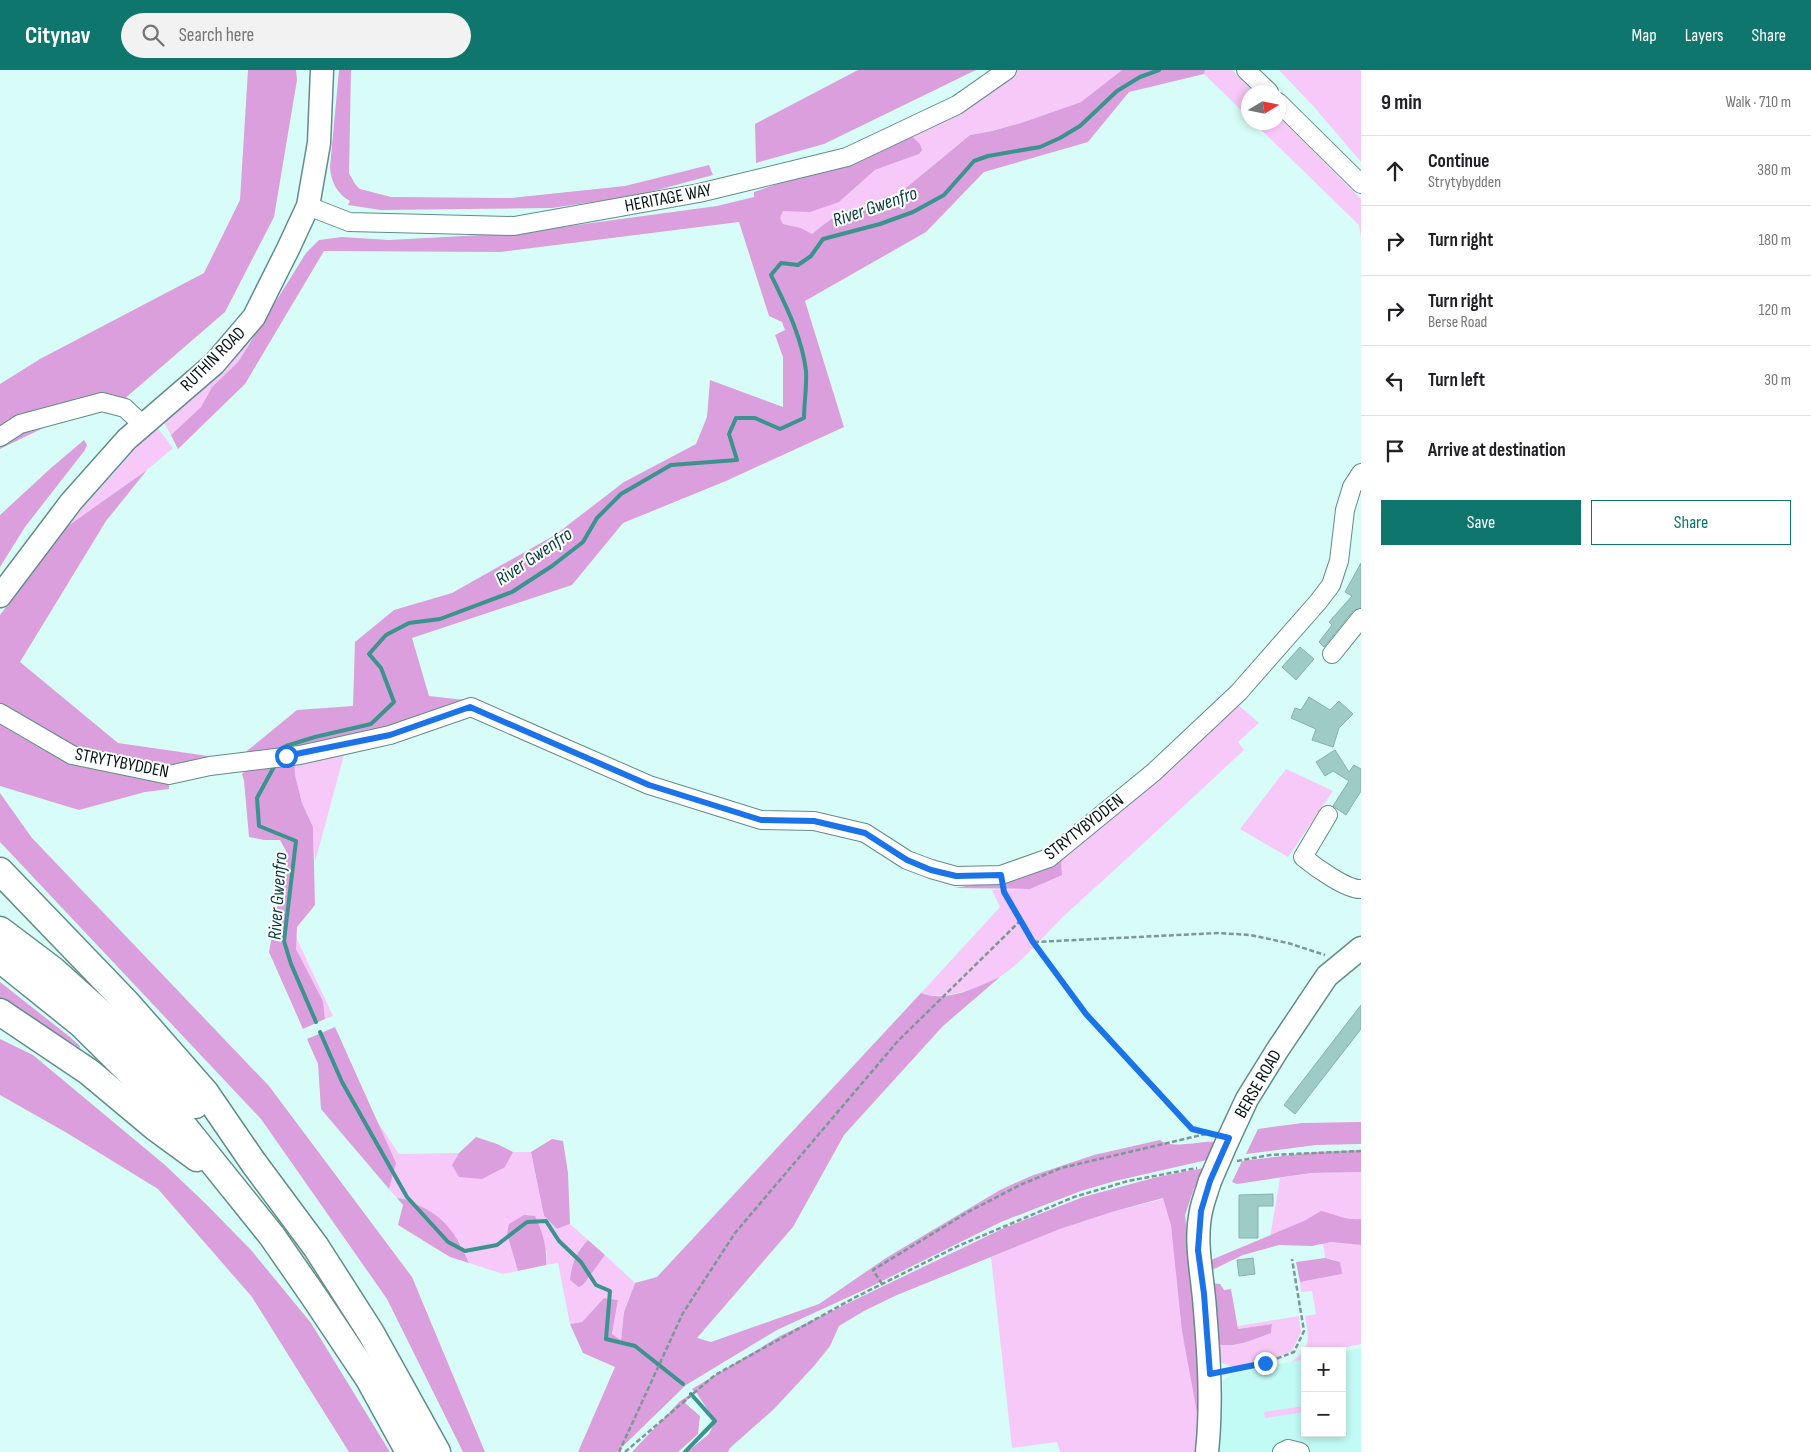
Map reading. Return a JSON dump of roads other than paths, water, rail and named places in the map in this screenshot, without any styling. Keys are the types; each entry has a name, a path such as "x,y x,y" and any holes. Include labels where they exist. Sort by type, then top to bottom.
{"highway":[{"path":"0,871 127,1003 205,1092 253,1162 316,1247 371,1333 437,1452"},
{"path":"0,930 54,970 112,1023 253,1162"},
{"path":"0,959 81,1024 182,1124 272,1236 315,1298 368,1380 409,1452"},
{"path":"0,1012 89,1072 156,1128 225,1177"}],"main road":[{"name":"RUTHIN ROAD","path":"0,596 71,502 127,439 214,364 254,317 308,206 319,143 322,70"},
{"name":"BERSE ROAD","path":"1207,1452 1210,1374 1204,1294 1198,1250 1201,1211 1207,1174 1229,1152 1247,1099 1278,1049 1327,976 1355,953"}],"street":[{"name":"HERITAGE WAY","path":"308,206 349,222 514,226 699,193 847,157 957,105 1007,70"},
{"path":"1246,70 1262,85"},
{"path":"1286,110 1361,184"},
{"path":"0,437 20,424 102,402 125,408 143,425"},
{"name":"STRYTYBYDDEN","path":"0,713 72,755 169,775 210,766 281,757 390,735 470,707 649,785 761,820 814,821 865,833 907,860 931,870 956,876 1001,875 1050,858 1154,772 1239,692 1331,585 1339,561 1345,510 1352,487 1361,472"},
{"path":"1332,654 1361,618"},
{"path":"1328,815 1303,858 1346,884 1357,889 1361,888"},
{"path":"1282,1452 1288,1450 1300,1452"}],"waterway":[{"name":"River Gwenfro","path":"284,751 286,746 371,724 394,702 381,668 369,654 386,635 409,623 440,619 512,592 552,566 583,542 597,518 621,494 671,465 737,460 729,434 736,418 755,418 780,429 804,418 806,377 804,358 793,322 771,275 781,263 798,265 811,256 823,239 880,224 913,212 944,195 974,161 988,156 1040,147 1060,138 1080,126 1117,91 1140,77 1159,70"},
{"name":"River Gwenfro","path":"276,763 257,798 259,826 296,841 284,941 291,964 316,1022"},
{"name":"River Gwenfro","path":"320,1032 342,1082 407,1197 448,1242 465,1251 497,1245 527,1222 546,1221 559,1241 581,1262 596,1285 610,1291 606,1339 635,1346 683,1384"},
{"name":"River Gwenfro","path":"685,1452 715,1421 691,1394"}]}
